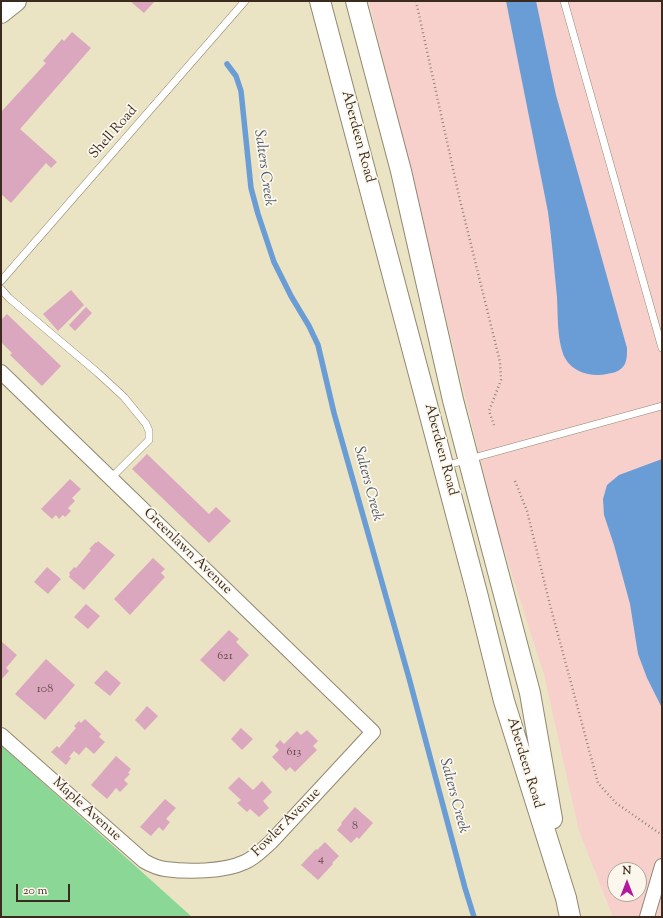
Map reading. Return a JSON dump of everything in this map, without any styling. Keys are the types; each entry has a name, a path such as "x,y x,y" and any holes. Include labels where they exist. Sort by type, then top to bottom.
{"main road":[{"path":"1,12 7,1"},
{"path":"1,12 16,1"},
{"name":"Aberdeen Road","path":"320,1 444,466 504,701 566,898"},
{"name":"Aberdeen Road","path":"356,1 405,186 453,400 530,694 570,917"}],"street":[{"name":"Greenlawn Avenue","path":"1,372 373,732"},
{"name":"Fowler Avenue","path":"178,870 230,867 244,863 255,857 272,842 373,732"},
{"name":"Maple Avenue","path":"1,734 144,861 153,866 164,869 178,870"},
{"path":"647,917 662,866"}],"lane":[{"name":"Shell Road","path":"1,280 245,1"},
{"path":"564,1 662,348"},
{"path":"1,290 108,382 124,397 146,424 149,431 149,440 111,478"},
{"path":"444,466 662,406"}],"path":[{"path":"416,1 459,196 500,362 501,380 490,411 494,425"},
{"path":"515,481 527,511 554,620 598,783 616,803 662,835"}],"shaded area":[{"path":"369,1 662,1 662,917 613,917 607,902 647,902 647,862 607,862 607,902 579,831 544,675 497,527"}],"green space":[{"path":"1,745 192,917 1,917"}],"water":[{"path":"506,1 536,1 556,95 627,348 627,357 624,366 613,373 595,375 583,373 568,363 562,352 559,336 557,297 548,212"},
{"path":"662,459 662,708 647,678 638,654 630,604 604,515 603,499 607,485 619,475"}],"building":[{"path":"130,1 155,1 144,13"},
{"path":"72,32 91,48 20,129 57,162 51,168 46,163 11,203 1,194 1,112 46,63 43,61 62,39 64,41"},
{"path":"71,290 84,305 58,331 43,314"},
{"path":"86,307 92,313 75,331 69,325"},
{"path":"7,314 61,366 42,386 10,355 12,353 1,342 1,320"},
{"path":"147,454 209,514 216,507 231,521 209,543 132,469"},
{"path":"70,479 81,489 72,498 75,501 68,508 71,511 65,517 63,515 59,519 56,515 52,519 41,509"},
{"path":"98,541 115,555 84,590 69,577 69,573 74,567 76,568 91,550 89,549"},
{"path":"153,558 165,569 161,573 165,577 130,615 114,599"},
{"path":"47,567 61,579 48,594 34,582"},
{"path":"86,604 100,616 88,629 74,617"},
{"path":"229,630 239,639 236,642 249,655 224,682 200,660"},
{"path":"2,642 17,655 6,668 9,671 1,680 1,643"},
{"path":"46,659 75,685 45,720 15,694"},
{"path":"106,670 121,683 110,696 94,683"},
{"path":"147,706 158,716 145,730 135,720"},
{"path":"85,719 101,734 99,737 105,742 94,754 86,747 79,755 74,751 69,757 71,758 66,765 51,752 57,746 59,748 76,728 74,726 79,721 81,723"},
{"path":"241,728 253,739 242,750 231,739"},
{"path":"307,730 318,741 313,746 317,750 295,772 290,767 286,771 272,757 279,750 275,746 280,740 284,744 297,731 301,735"},
{"path":"116,756 131,769 128,773 130,774 124,780 128,784 120,792 116,788 107,799 91,785"},
{"path":"239,777 253,790 262,781 272,792 263,801 269,808 259,817 250,809 247,812 237,803 241,800 228,788"},
{"path":"165,799 176,808 166,819 170,822 163,831 159,827 151,836 140,827"},
{"path":"355,807 373,823 359,839 357,837 351,843 337,830"},
{"path":"325,842 339,856 318,880 301,865"}],"waterway":[{"name":"Salters Creek","path":"227,64 236,76 241,91 251,188 258,214 274,262 318,345 334,413 409,678 474,917"}]}
